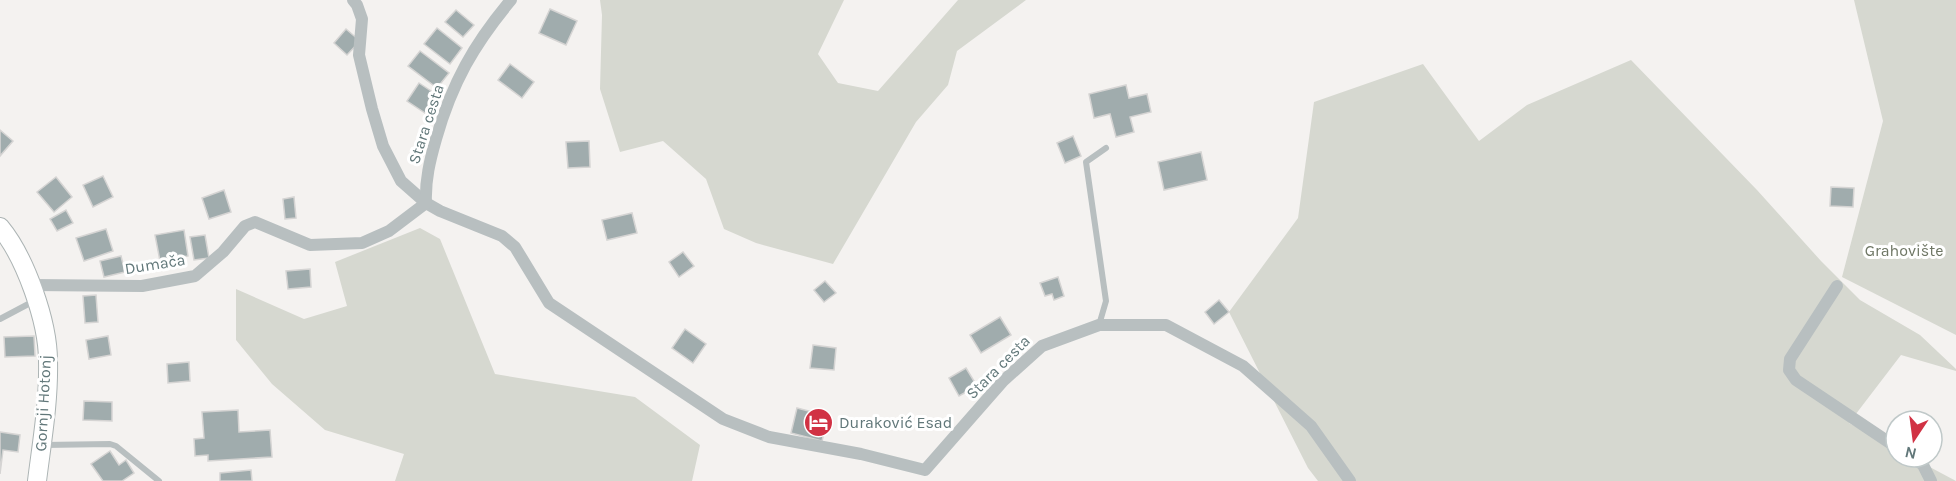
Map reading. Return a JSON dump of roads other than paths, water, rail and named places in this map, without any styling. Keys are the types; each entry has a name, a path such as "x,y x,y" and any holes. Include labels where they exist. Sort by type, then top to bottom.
{"main road":[{"name":"Gornji Hotonj","path":"0,227 11,240 34,293 42,320 48,358 37,481"}],"street":[{"name":"Stara cesta","path":"353,0 362,19 358,55 372,109 383,146 401,181 426,203 440,211 502,236 515,248 549,303 723,420 769,437 861,454 925,470 1003,381 1042,346 1099,325 1166,325 1243,366 1311,426 1350,481"},
{"name":"Stara cesta","path":"426,203 425,186 428,168 446,106 466,61 491,24 511,0"},
{"name":"Dumača","path":"34,293 142,286 195,276 223,252 245,226 255,222 310,245 362,243 389,231 426,203"},
{"path":"1837,286 1790,359 1789,370 1796,380 1884,439"},
{"path":"916,481 925,470"}],"lane":[{"path":"1099,325 1106,301 1086,162 1106,148"},
{"path":"0,319 34,293"},
{"path":"42,445 110,444 119,446 126,455 159,481"}],"place":[{"name":"Duraković Esad","path":"818,422"}],"park label":[{"name":"Grahovište","path":"1904,250"}]}
